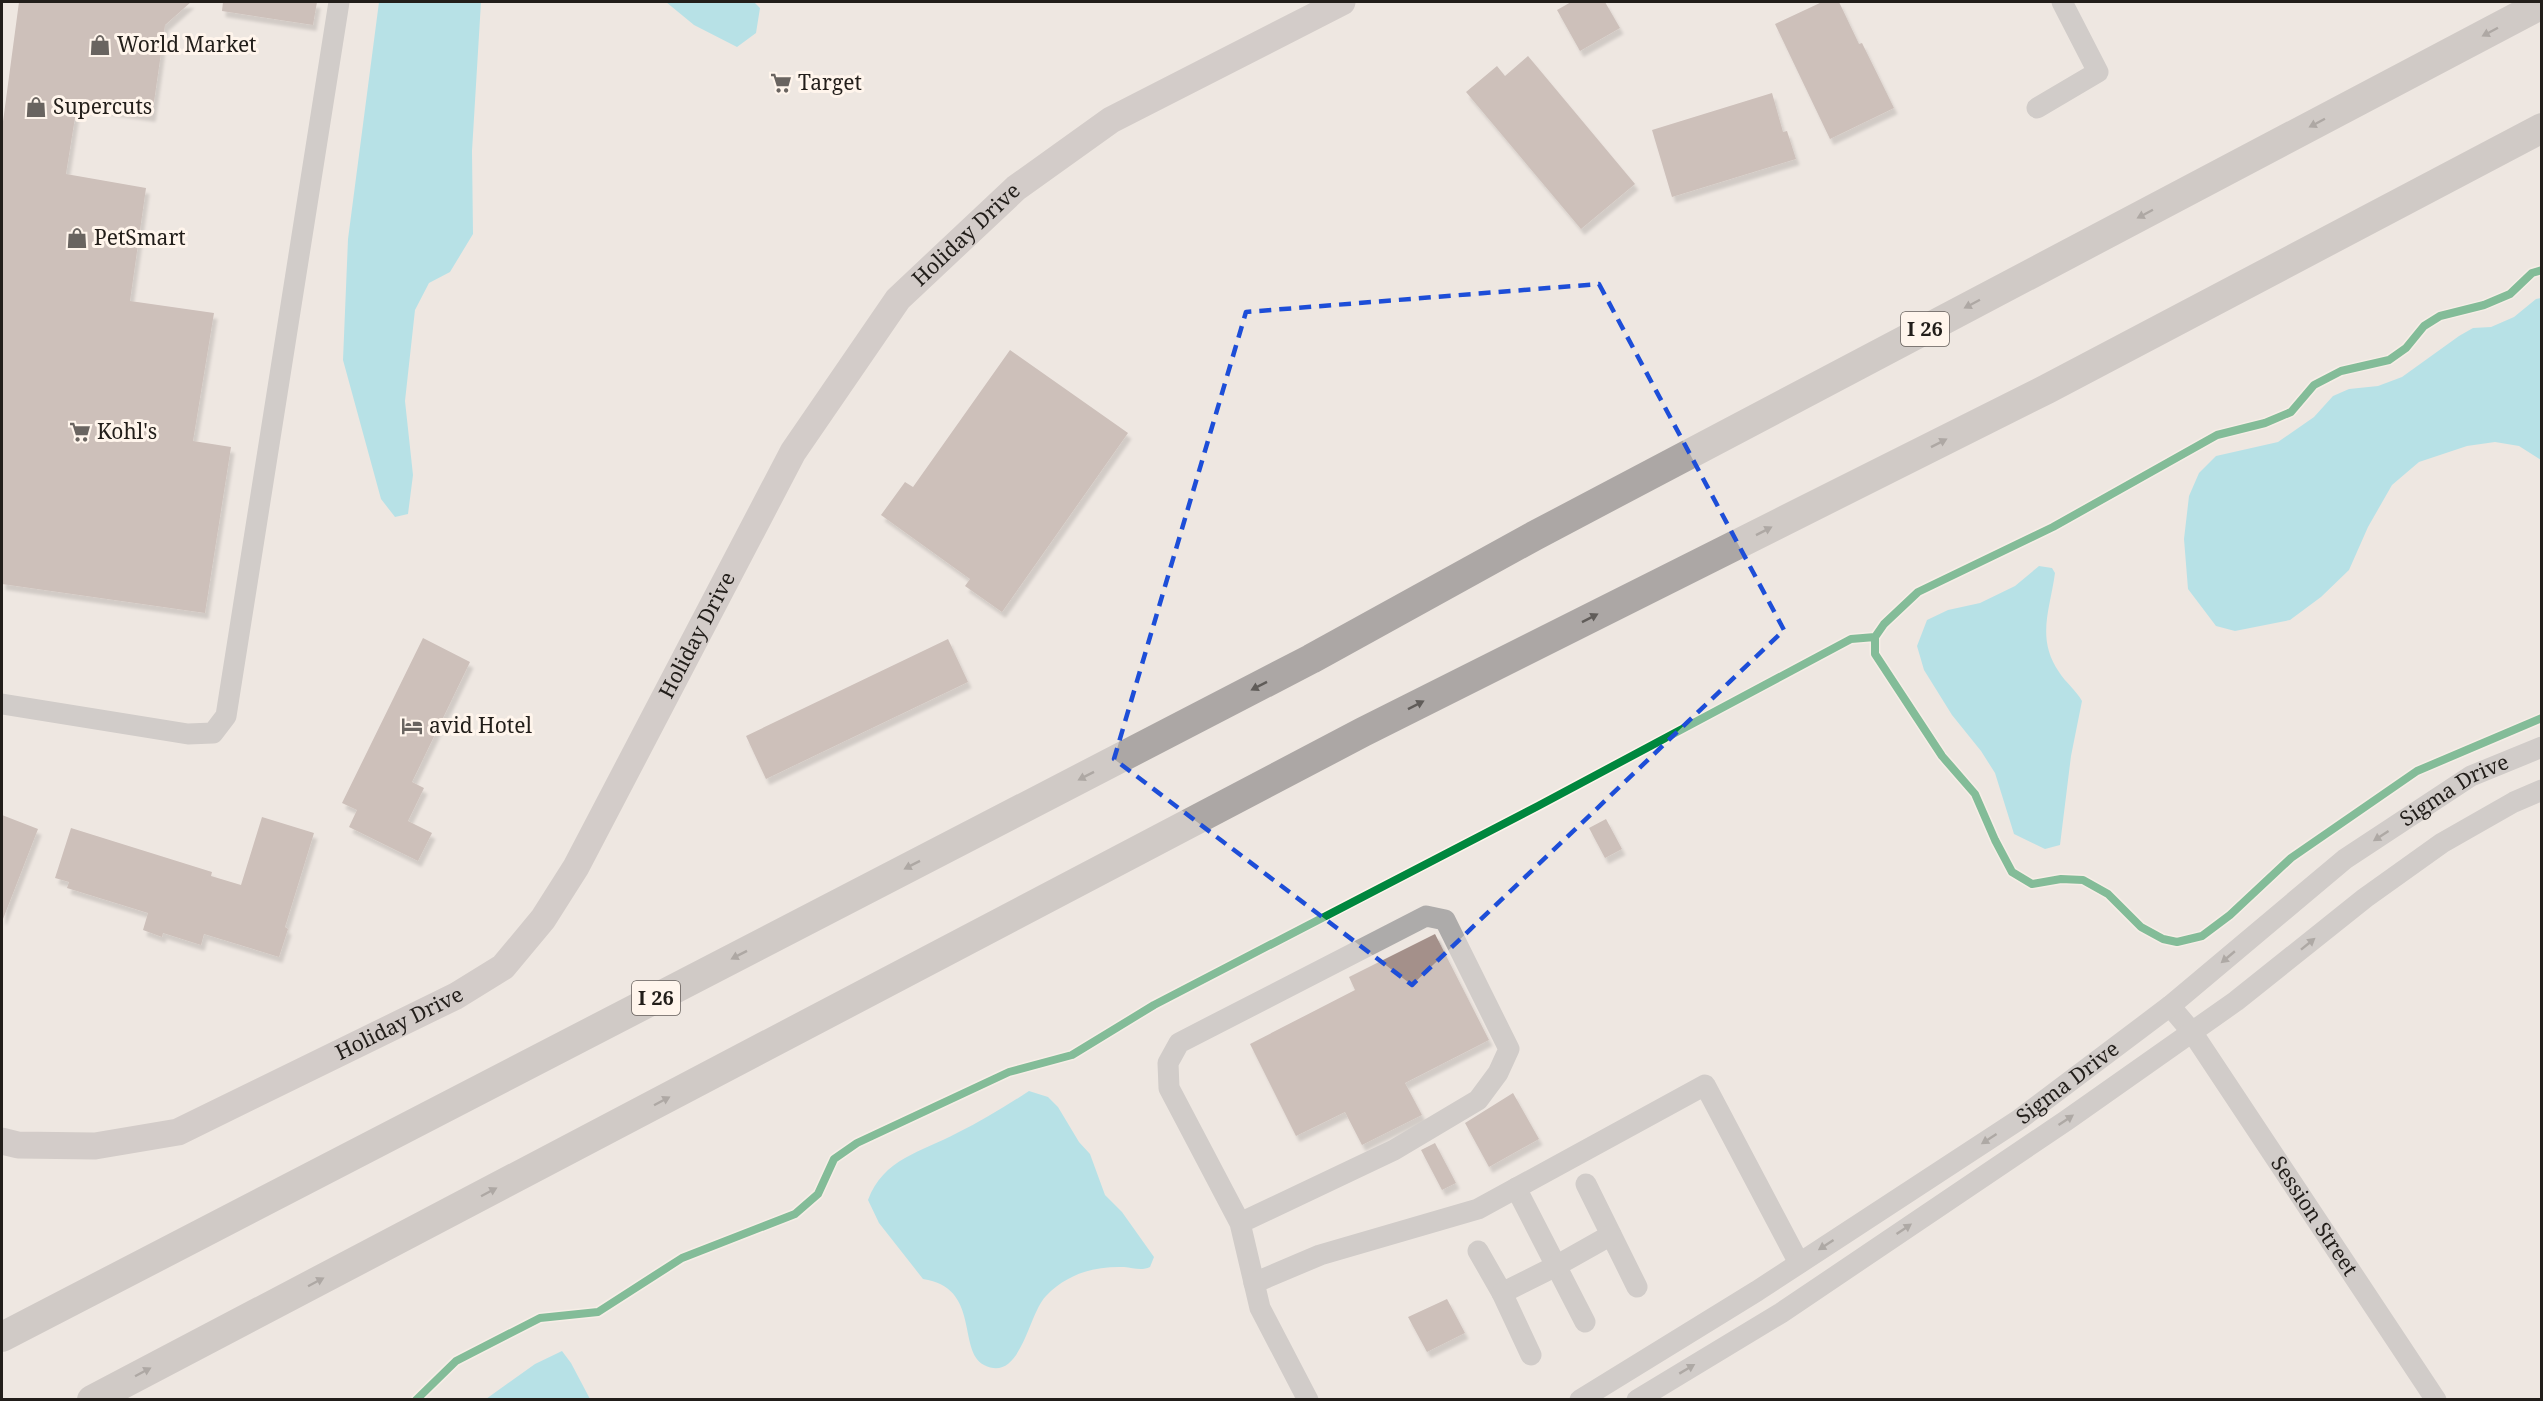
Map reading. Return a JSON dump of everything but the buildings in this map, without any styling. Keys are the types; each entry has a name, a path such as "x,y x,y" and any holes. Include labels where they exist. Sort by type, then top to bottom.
{"highway":[{"name":"I 26","path":"2,1337 1311,659 1534,536 2541,4"},
{"path":"92,1400 1363,732 2047,389 2541,128"}],"main road":[{"name":"Holiday Drive","path":"2,1141 18,1145 96,1146 178,1132 456,996 503,967 543,919 576,867 793,452 898,298 1016,188 1111,120 1342,2"}],"street":[{"path":"2,704 188,734 213,734 226,716 339,2"},
{"path":"2037,108 2098,72 2062,2"},
{"name":"Sigma Drive","path":"1580,1400 1799,1263 2020,1119 2170,1006 2345,859 2471,776 2541,747"},
{"name":"Sigma Drive","path":"1637,1400 1781,1313 2067,1120 2236,1001 2365,898 2442,843 2514,802 2541,790"},
{"path":"1240,1223 1394,1150 1478,1100 1498,1073 1509,1049 1445,920 1426,916 1179,1043 1168,1064 1169,1088 1240,1223 1260,1308 1308,1400"},
{"name":"Session Street","path":"2170,1006 2192,1032 2436,1400"},
{"path":"1254,1283 1320,1255 1478,1209 1705,1085 1799,1263"},
{"path":"1586,1184 1637,1287"},
{"path":"1516,1188 1585,1322"},
{"path":"1502,1293 1557,1266 1611,1234"},
{"path":"1478,1251 1502,1293 1531,1355"}],"highlighted area":[{"path":"1599,284 1784,630 1412,985 1114,759 1246,312"}],"water":[{"path":"379,2 481,2 472,151 473,234 450,272 429,283 415,310 405,401 413,475 408,514 395,517 381,499 343,360 348,239"},
{"path":"666,2 754,2 760,8 756,33 737,47 694,25"},
{"path":"2541,298 2541,460 2519,446 2495,442 2467,446 2419,462 2392,485 2368,527 2349,570 2321,597 2290,620 2235,631 2216,626 2188,589 2184,539 2189,496 2199,473 2216,456 2278,442 2314,417 2333,396 2349,389 2378,386 2402,377 2473,328 2491,327 2514,317 2536,299"},
{"path":"2039,566 2052,568 2055,573 2046,624 2048,647 2052,660 2082,701 2071,756 2060,845 2045,849 2014,834 1995,773 1981,751 1952,715 1924,670 1917,646 1927,620 1948,610 1980,603 2015,586"},
{"path":"1029,1091 1048,1097 1058,1107 1079,1142 1090,1154 1105,1195 1122,1212 1154,1257 1150,1267 1147,1268 1113,1267 1092,1270 1072,1277 1054,1288 1040,1305 1015,1356 1007,1365 997,1368 984,1365 976,1358 961,1306 953,1294 941,1284 923,1279 879,1223 868,1200 883,1175 893,1166 976,1123"},
{"path":"562,1351 590,1399 486,1399 535,1364"}],"cycle path":[{"path":"2542,270 2532,273 2510,294 2484,305 2440,316 2424,326 2406,348 2389,360 2341,371 2314,385 2291,412 2265,423 2217,435 2053,527 1918,592 1884,624 1875,637 1875,654 1942,756 1975,794 2012,872 2032,884 2061,879 2083,880 2108,894 2141,927 2163,939 2177,942 2202,936 2230,915 2291,858 2417,771 2542,718"},
{"path":"416,1400 456,1361 540,1318 598,1312 682,1258 795,1214 818,1194 834,1159 857,1143 1009,1072 1072,1055 1154,1005 1538,806 1851,639 1875,637"}],"place":[{"name":"World Market","path":"100,45"},
{"name":"Target","path":"781,83"},
{"name":"Supercuts","path":"36,107"},
{"name":"PetSmart","path":"77,238"},
{"name":"Kohl's","path":"80,432"},
{"name":"avid Hotel","path":"412,726"}]}
